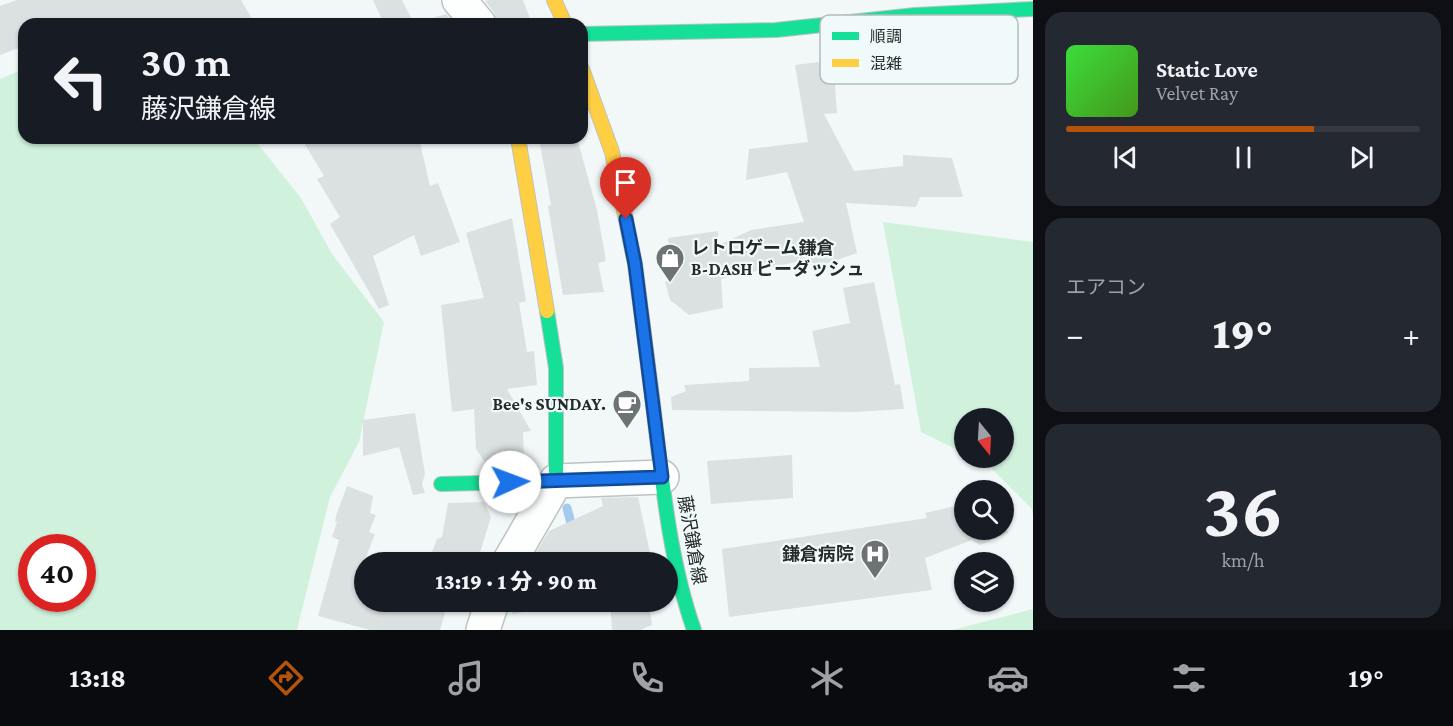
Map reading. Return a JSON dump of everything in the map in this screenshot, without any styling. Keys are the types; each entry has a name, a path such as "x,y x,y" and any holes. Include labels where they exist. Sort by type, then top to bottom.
{"street":[{"path":"459,0 474,18"},
{"path":"554,0 562,18"},
{"path":"915,15 1033,9"},
{"path":"588,34 776,30 820,25"},
{"name":"藤沢鎌倉線","path":"588,86 612,152 635,264 662,477 685,604 694,630"},
{"path":"515,552 556,481 556,368 524,159 520,144"},
{"path":"441,484 662,477"},
{"path":"483,630 489,612"}],"path":[{"path":"524,159 612,152"}],"green space":[{"path":"18,72 18,144 258,144 301,198 332,254 384,322 359,442 330,497 297,630 0,630 0,79"},
{"path":"883,222 1033,242 1033,517 1032,509 1014,491 1014,480 1003,480 991,468 1014,468 1014,408 954,408 954,448 921,432"},
{"path":"1033,609 1033,630 952,630"}],"building":[{"path":"17,0 241,0 252,18 18,18 18,48 0,55 0,6"},
{"path":"373,0 402,0 411,18 381,18"},
{"path":"523,0 530,18 496,18 494,12 485,1"},
{"path":"446,14 450,18 433,18"},
{"path":"819,62 820,84 835,84 837,113 824,114 854,171 903,166 903,155 952,158 963,197 920,197 916,207 846,203 857,253 816,267 809,259 721,279 723,308 689,315 670,300 665,282 672,278 668,238 718,231 719,245 751,230 804,222 787,172 746,180 749,149 808,142 795,65"},
{"path":"305,144 420,144 430,186 438,183 460,242 421,256 414,235 373,256 389,305 379,309 330,224 340,217 317,179 324,176"},
{"path":"540,144 579,144 597,210 606,261 598,263 604,292 563,295 548,206 551,205"},
{"path":"512,218 526,301 519,303 527,352 534,351 537,385 507,389 531,431 523,432 524,459 485,462 476,449 474,409 452,412 441,305 484,298 466,233"},
{"path":"874,282 895,385 900,384 904,409 855,412 672,410 671,397 686,391 684,385 749,381 749,368 820,367 812,331 850,323 843,288"},
{"path":"415,413 425,474 422,484 425,493 413,495 399,447 363,456 363,420"},
{"path":"792,455 793,498 711,504 707,461"},
{"path":"347,486 373,496 370,513 376,515 369,532 375,534 368,552 354,552 354,612 445,612 440,630 370,630 318,616 339,540 332,537 337,522 335,521"},
{"path":"638,497 650,552 536,552 549,531 603,506 601,498"},
{"path":"484,502 491,517 480,552 432,552 437,539 442,537 448,503"},
{"path":"954,506 954,540 972,540 925,558 932,590 729,617 722,549 927,518 925,513"},
{"path":"972,540 992,540 980,545"},
{"path":"611,612 650,612 652,625 641,630 612,630"}],"waterway":[{"path":"567,508 573,531"}],"traffic: fast":[{"path":"915,15 1033,9"},
{"path":"588,34 776,30 820,25"},
{"path":"441,484 556,481 556,368 547,311"},
{"path":"653,404 672,547 694,630"}],"traffic: slow":[{"path":"554,0 562,18"},
{"path":"588,86 612,152 635,264 653,404"},
{"path":"519,144 547,311"}],"place":[{"name":"レトロゲーム鎌倉 B-DASH ビーダッシュ","path":"670,284"},
{"name":"Bee's SUNDAY.","path":"627,430"},
{"name":"鎌倉病院","path":"875,580"}],"route":[{"path":"510,482 662,477 635,264 626,219"}]}
